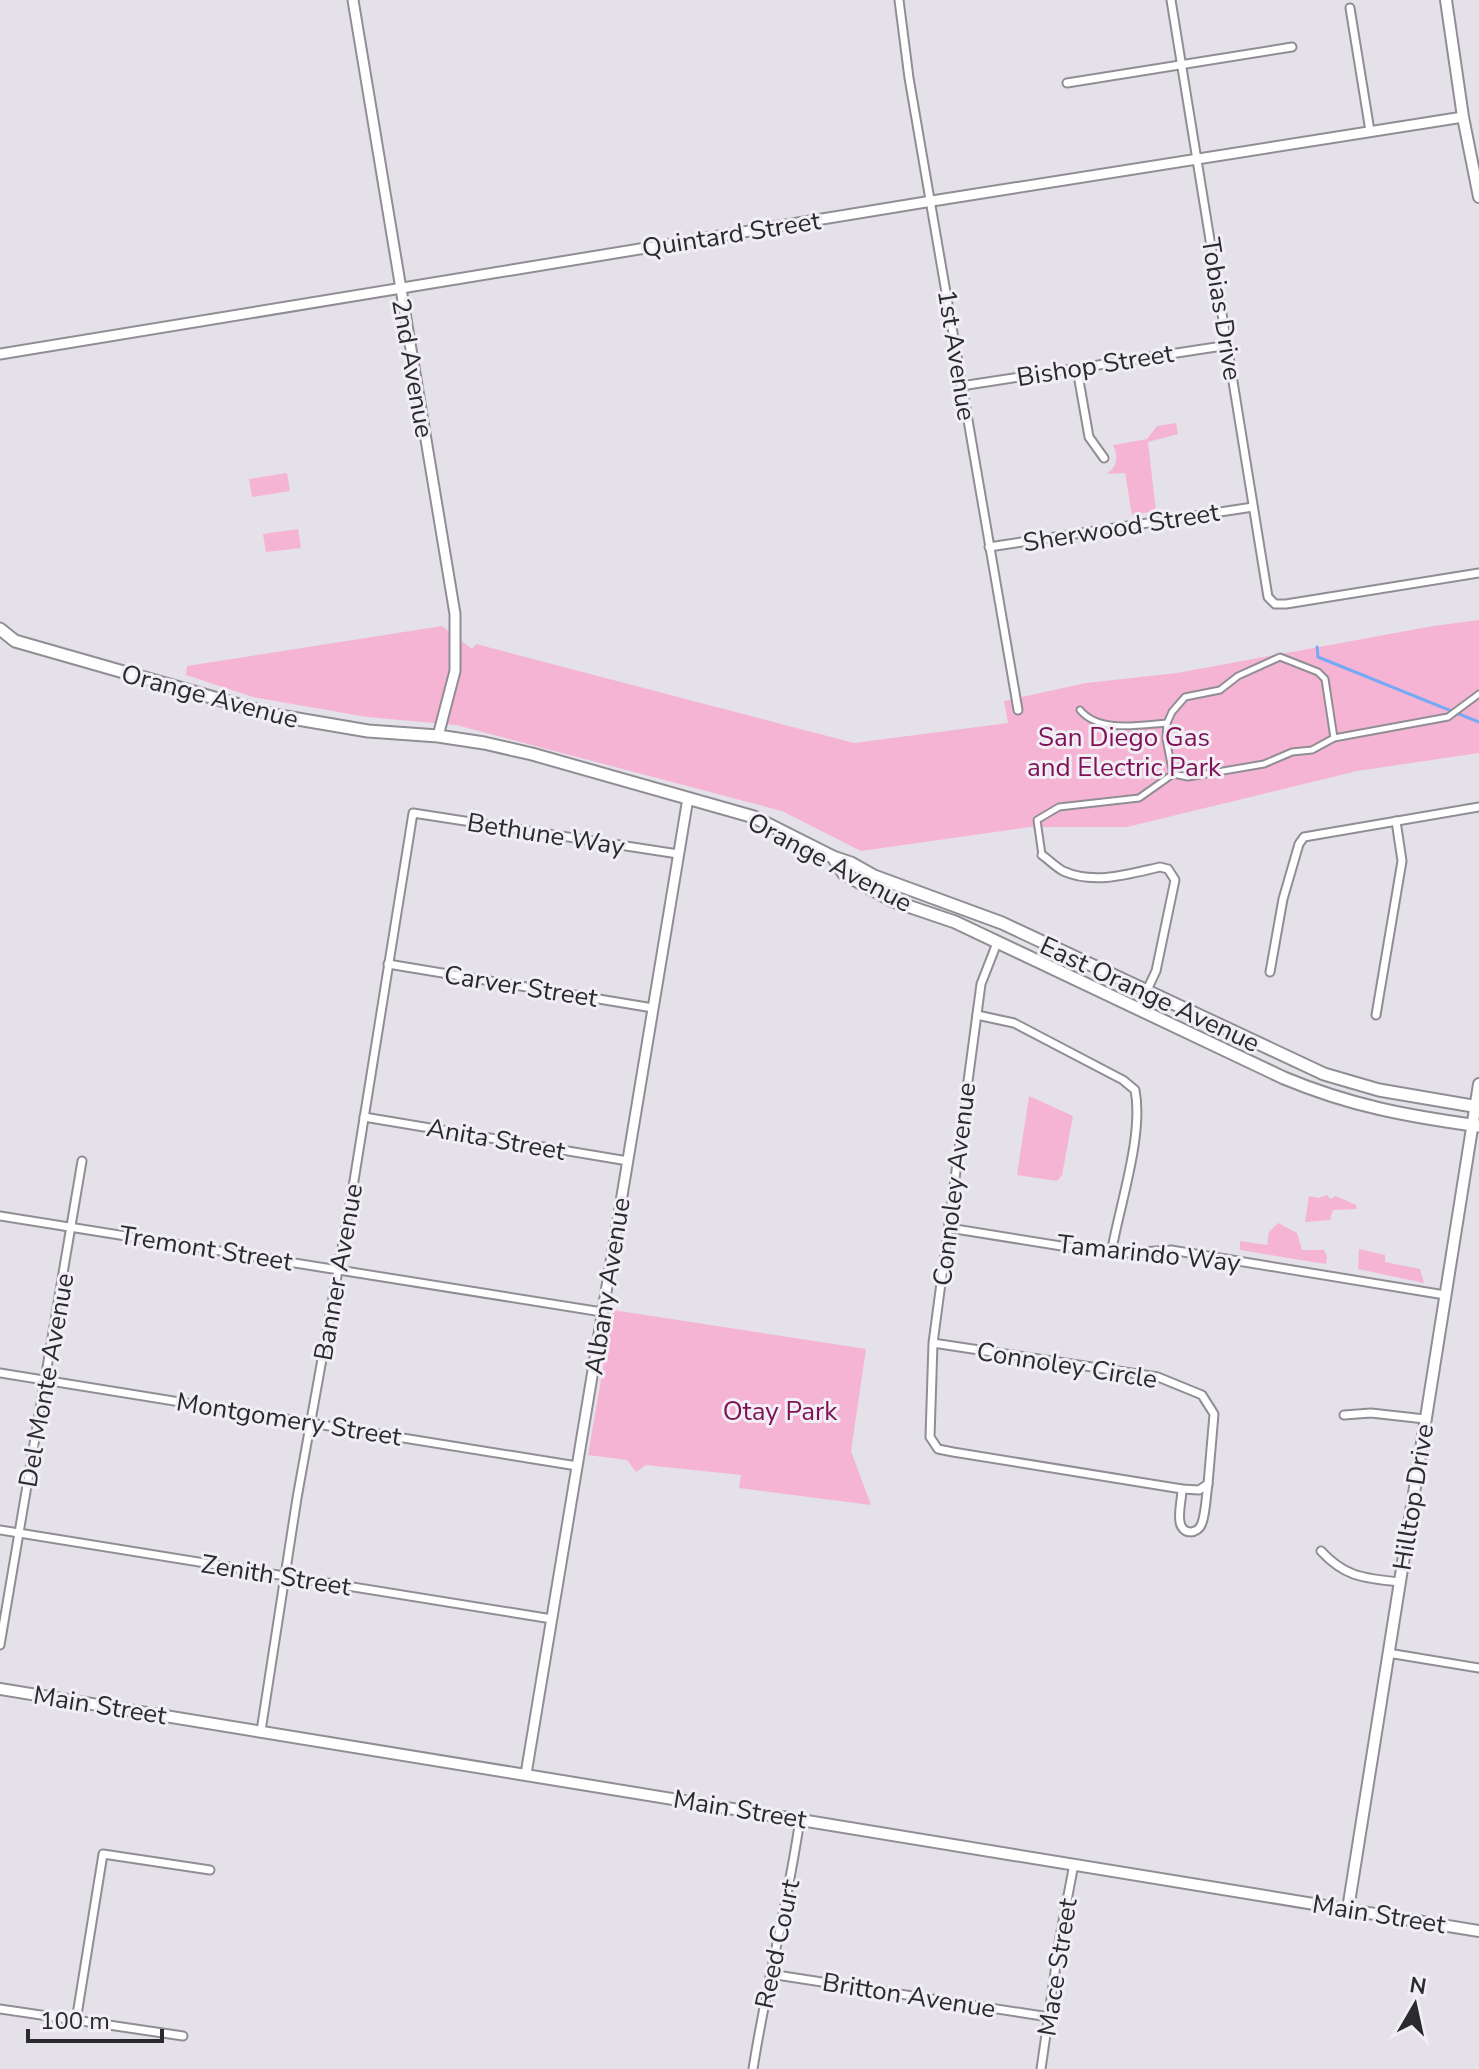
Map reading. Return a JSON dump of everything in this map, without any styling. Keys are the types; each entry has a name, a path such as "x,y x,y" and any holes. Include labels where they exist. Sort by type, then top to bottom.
{"main road":[{"path":"1446,0 1463,117 1479,197"},
{"name":"Orange Avenue","path":"0,629 15,641 274,715 368,731 438,736 532,754 754,817 833,857 844,874 893,901 955,922 1321,1093 1375,1110 1476,1126"},
{"path":"0,646 15,641"},
{"name":"East Orange Avenue","path":"833,857 874,876 1006,925 1324,1074 1379,1090 1477,1107"},
{"path":"997,943 1006,925"},
{"name":"Hilltop Drive","path":"1348,1909 1445,1295 1476,1126 1479,1084"},
{"name":"Main Street","path":"0,1689 1479,1931"}],"street":[{"name":"2nd Avenue","path":"353,0 455,614 455,671 438,736"},
{"name":"1st Avenue","path":"899,0 909,78 1018,710"},
{"name":"Tobias Drive","path":"1171,0 1268,597 1275,604 1286,604 1479,573"},
{"path":"1350,8 1370,131"},
{"path":"1067,83 1292,47"},
{"name":"Quintard Street","path":"0,354 1463,117"},
{"name":"Bishop Street","path":"961,386 1229,345"},
{"path":"1077,369 1089,437 1104,458"},
{"name":"Sherwood Street","path":"989,547 1253,507"},
{"path":"1173,774 1166,739 1167,723 1185,697 1220,690 1245,672 1280,657 1318,672 1325,679 1334,738"},
{"path":"1138,1009 1156,971 1175,880 1168,869 1160,867 1102,879 1061,870 1042,855 1037,820 1067,805 1139,798 1173,774 1188,777 1264,764 1292,752 1312,750 1334,738 1448,717 1479,694"},
{"path":"1080,710 1087,719 1116,726 1167,723"},
{"name":"Albany Avenue","path":"526,1774 688,798"},
{"path":"1270,972 1283,899 1299,844 1304,837 1479,807"},
{"name":"Bethune Way","path":"413,813 678,854"},
{"name":"Banner Avenue","path":"261,1731 413,813"},
{"path":"1376,1015 1402,861 1396,821"},
{"name":"Connoley Avenue","path":"997,943 981,984 933,1343 929,1429 933,1445 940,1450 1182,1489"},
{"name":"Carver Street","path":"388,964 653,1008"},
{"path":"977,1015 1014,1023 1123,1080 1135,1090 1134,1138 1111,1254"},
{"name":"Anita Street","path":"364,1117 628,1161"},
{"name":"Del Monte Avenue","path":"0,1645 82,1161"},
{"name":"Tremont Street","path":"0,1216 602,1312"},
{"name":"Tamarindo Way","path":"949,1228 1111,1254 1171,1250 1445,1295"},
{"name":"Connoley Circle","path":"933,1343 1158,1377 1202,1395 1214,1414 1202,1523 1193,1532 1184,1530 1180,1524 1182,1489"},
{"name":"Montgomery Street","path":"0,1373 577,1466"},
{"path":"1344,1415 1371,1413 1425,1419"},
{"path":"1182,1489 1199,1490 1208,1484"},
{"name":"Zenith Street","path":"0,1530 552,1619"},
{"path":"1321,1551 1335,1566 1351,1575 1399,1582"},
{"path":"1388,1653 1479,1668"},
{"name":"Reed Court","path":"753,2069 770,1974 789,1894 800,1819"},
{"path":"76,2021 103,1854 210,1870"},
{"name":"Mace Street","path":"1041,2069 1074,1864"},
{"name":"Britton Avenue","path":"770,1974 1049,2017"},
{"path":"0,2009 183,2036"}],"green space":[{"path":"1176,423 1178,434 1148,442 1156,511 1132,515 1125,473 1106,474 1116,462 1113,445 1147,439 1157,426"},
{"path":"287,473 290,491 252,497 249,479"},
{"path":"298,529 301,548 266,552 263,534"},
{"name":"San Diego Gas and Electric Park","path":"1479,620 1479,753 1357,771 1127,827 1030,827 861,851 782,811 456,725 367,717 253,697 186,675 187,666 442,626 472,649 476,644 854,743 1008,723 1004,701 1086,683 1177,673"},
{"path":"1029,1096 1073,1116 1062,1175 1057,1181 1017,1175"},
{"path":"1327,1195 1330,1199 1336,1196 1356,1205 1357,1209 1333,1210 1330,1220 1305,1222 1309,1196 1318,1198"},
{"path":"1278,1223 1297,1233 1302,1250 1324,1250 1326,1264 1240,1250 1240,1241 1267,1245 1269,1232"},
{"path":"1359,1249 1385,1255 1385,1262 1420,1269 1424,1283 1358,1269"},
{"name":"Otay Park","path":"613,1310 866,1349 851,1451 871,1505 739,1488 741,1475 646,1465 636,1472 627,1460 588,1455"}],"waterway":[{"path":"1317,647 1318,657 1479,722"}]}
